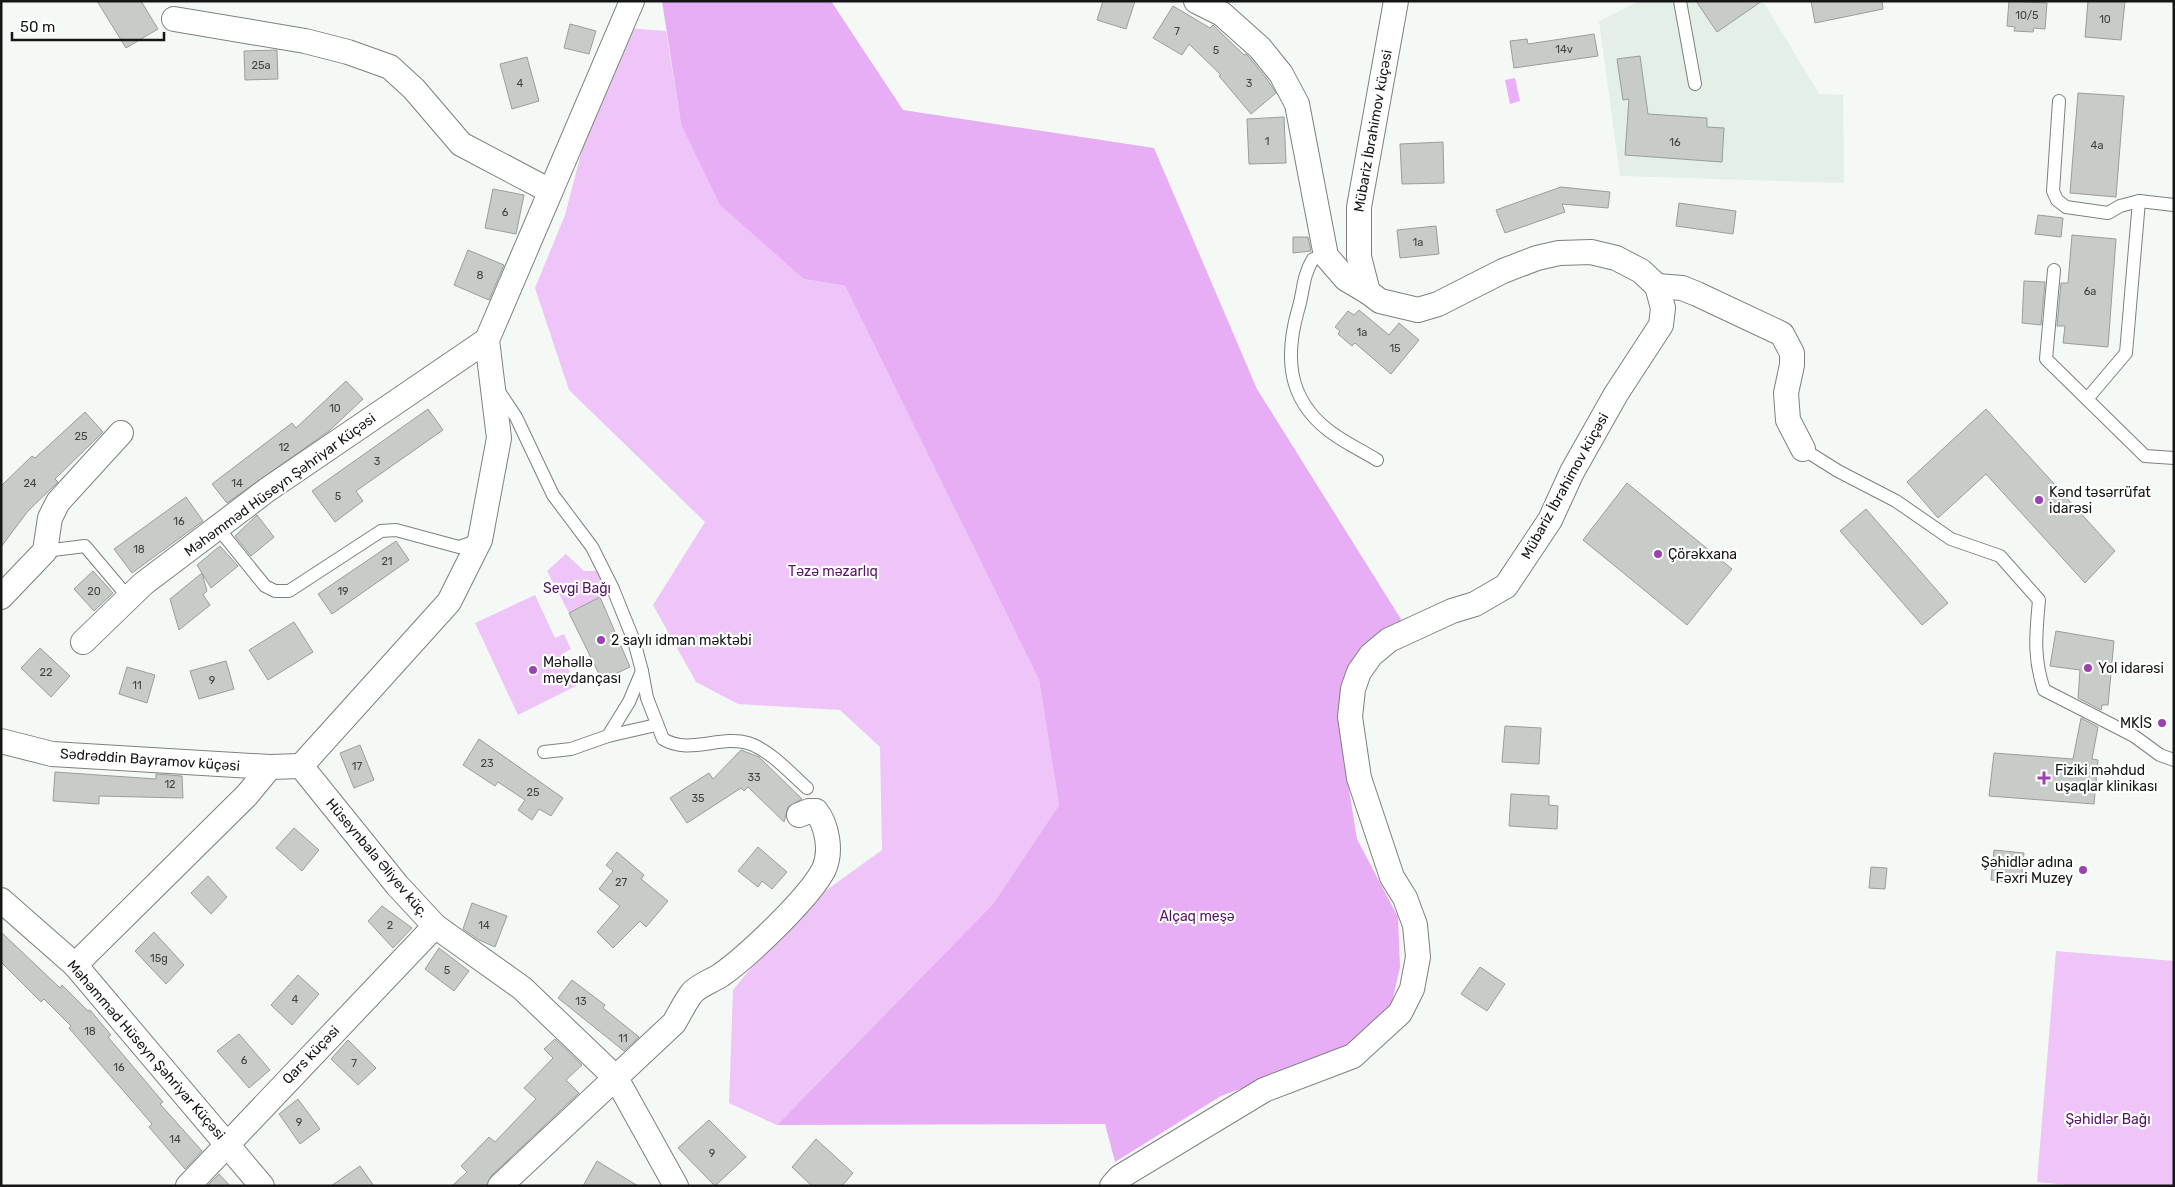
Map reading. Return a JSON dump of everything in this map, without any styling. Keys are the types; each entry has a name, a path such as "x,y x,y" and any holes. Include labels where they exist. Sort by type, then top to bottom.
{"street":[{"path":"301,766 450,602 480,540 499,438 487,340 632,1"},
{"path":"1196,1 1222,14 1260,48 1281,74 1297,104 1326,256 1346,279 1368,292 1380,302 1418,310 1438,304 1503,271 1537,258 1559,253 1590,252 1616,258 1641,271 1657,286 1682,288 1782,334 1792,353 1792,365 1786,393 1788,420 1803,449"},
{"name":"Mübariz İbrahimov küçəsi","path":"1368,292 1359,257 1359,207 1396,1"},
{"path":"174,19 304,41 348,52 390,66 414,89 461,144 550,191"},
{"name":"Mübariz İbrahimov küçəsi","path":"1112,1186 1120,1177 1264,1090 1353,1056 1400,1013 1412,989 1418,956 1415,925 1405,898 1392,877 1359,778 1350,717 1353,689 1359,672 1371,655 1390,640 1452,611 1475,604 1506,586 1550,520 1572,472 1616,394 1661,325 1663,308 1657,286"},
{"name":"Məhəmməd Hüseyn Şəhriyar Küçəsi","path":"83,642 128,597 267,490 487,340"},
{"path":"1,597 45,550 50,518 58,502 121,433"},
{"name":"Sədrəddin Bayramov küçəsi","path":"1,741 52,754 270,767 301,766"},
{"name":"Hüseynbala Əliyev küç.","path":"301,766 397,885 435,926 522,988 616,1078 676,1186"},
{"path":"75,965 247,795 270,767"},
{"path":"500,1186 674,1022 693,992 722,974 764,938 794,908 823,869 826,859 827,839 823,820 816,811 809,810 799,815"},
{"name":"Məhəmməd Hüseyn Şəhriyar Küçəsi","path":"1,900 75,965 262,1186"},
{"name":"Qars küçəsi","path":"188,1186 435,926"}],"lane":[{"path":"1680,1 1695,84"},
{"path":"2059,101 2053,190 2057,200 2066,207 2108,213 2120,206 2139,201 2174,205"},
{"path":"2087,399 2126,353 2139,201"},
{"path":"1326,256 1313,259 1302,283 1301,301 1290,341 1294,385 1310,414 1329,431 1377,460"},
{"path":"2054,270 2046,359 2145,456 2174,458"},
{"path":"492,381 516,417 553,495 592,547 601,564 634,641 647,698 656,725 663,738 671,743 694,745 732,740 749,743 774,759 807,788"},
{"path":"1803,449 1838,471 1896,501 1951,539 2000,556 2040,600 2035,647 2037,669 2044,690 2134,736 2160,755 2174,760"},
{"path":"218,528 265,586 275,591 289,591 381,531 396,530 458,547 480,540"},
{"path":"45,550 85,546 128,597"},
{"path":"608,736 629,702 642,671"},
{"path":"544,752 571,749 608,736 656,725"}],"shaded area":[{"path":"1639,1 1763,1 1819,94 1843,95 1844,183 1620,176 1599,21"},
{"path":"1515,78 1520,101 1510,104 1505,80"}],"green space":[{"name":"Alçaq meşə","path":"662,1 831,1 903,110 1154,148 1257,389 1404,624 1354,658 1338,721 1357,839 1398,917 1400,967 1390,1011 1353,1046 1221,1096 1115,1162 1105,1124 777,1125 993,904 1059,805 1039,680 845,286 804,279 720,205 681,124"},
{"name":"Təzə məzarlıq","path":"614,27 666,31 681,124 804,279 845,286 1039,680 1059,805 993,904 777,1125 729,1103 733,990 799,910 882,850 880,747 840,710 738,704 696,682 653,605 705,522 569,390 535,288 565,215"},
{"name":"Sevgi Bağı","path":"566,554 584,571 597,571 608,594 569,613 547,571"},
{"name":"Məhəllə meydançası","path":"535,595 555,638 564,634 571,649 562,654 576,686 518,715 475,623"},
{"name":"Şəhidlər Bağı","path":"2056,951 2174,961 2174,1186 2080,1186 2037,1182"}],"building":[{"path":"97,1 141,1 158,29 126,48"},
{"path":"1103,1 1135,1 1126,29 1097,20"},
{"path":"1696,1 1762,1 1717,32"},
{"path":"1811,1 1882,1 1883,9 1815,23"},
{"path":"2009,1 2047,3 2045,29 2034,28 2033,32 2014,31 2015,27 2007,26"},
{"path":"2088,1 2125,1 2121,40 2085,37"},
{"path":"1173,6 1210,28 1213,25 1244,55 1246,54 1250,58 1276,93 1251,114 1219,76 1221,75 1189,44 1182,55 1153,38"},
{"path":"570,24 596,31 589,54 564,48"},
{"path":"1594,34 1598,56 1514,68 1510,41 1527,39 1528,44"},
{"path":"277,50 278,79 245,80 244,51"},
{"path":"1640,56 1648,114 1707,118 1707,127 1724,128 1722,162 1625,155 1629,99 1623,100 1617,59"},
{"path":"527,57 539,101 512,109 500,64"},
{"path":"2078,93 2124,96 2116,197 2070,193"},
{"path":"1284,117 1286,163 1249,164 1247,119"},
{"path":"1443,142 1444,183 1402,184 1400,144"},
{"path":"1561,187 1610,192 1608,208 1562,204 1565,212 1505,233 1496,210"},
{"path":"493,189 524,195 516,234 485,228"},
{"path":"1679,203 1736,211 1733,234 1676,226"},
{"path":"2038,215 2063,218 2061,237 2035,234"},
{"path":"1436,226 1439,254 1400,258 1397,230"},
{"path":"2072,235 2116,239 2108,347 2063,343 2065,326 2057,326 2061,283 2068,283"},
{"path":"1293,237 1308,237 1311,251 1293,253"},
{"path":"468,250 504,265 489,300 454,285"},
{"path":"2024,281 2045,282 2041,325 2022,323"},
{"path":"1359,310 1389,335 1399,323 1419,340 1391,374 1355,343 1352,346 1338,334 1340,331 1335,327 1348,311 1354,315"},
{"path":"346,381 363,399 329,431 227,503 212,484 292,423 296,428"},
{"path":"428,409 443,430 356,491 363,501 335,522 312,491"},
{"name":"Kənd təsərrüfat idarəsi","path":"1986,409 2115,551 2085,583 1986,474 1938,518 1907,482"},
{"path":"85,412 103,432 55,479 58,482 28,511 1,547 1,486 32,456 35,458"},
{"name":"Çörəkxana","path":"1627,483 1732,569 1687,625 1583,540"},
{"path":"186,497 203,521 132,573 114,549"},
{"path":"1866,509 1948,603 1922,625 1840,531"},
{"path":"257,515 274,537 251,556 235,536"},
{"path":"396,541 409,560 332,614 318,594"},
{"path":"220,546 238,566 211,588 197,565"},
{"path":"93,571 113,593 94,611 74,589"},
{"path":"202,573 207,591 203,595 210,605 179,630 170,599"},
{"name":"2 saylı idman məktəbi","path":"600,597 630,667 602,680 569,613"},
{"path":"294,622 313,652 268,680 249,650"},
{"name":"Yol idarəsi","path":"2056,631 2114,641 2108,705 2102,705 2101,710 2078,698 2080,670 2050,666"},
{"path":"40,648 70,676 51,697 21,668"},
{"path":"226,661 234,689 199,699 190,671"},
{"path":"127,667 155,675 147,703 119,694"},
{"name":"Fiziki məhdud uşaqlar klinikası","path":"2081,718 2098,727 2092,759 2098,760 2094,804 1989,796 1994,753 2073,759"},
{"path":"1505,726 1541,728 1539,764 1502,762"},
{"path":"479,739 563,798 551,816 539,809 532,820 518,810 525,800 498,782 495,786 463,765"},
{"path":"360,745 374,780 354,788 340,753"},
{"path":"741,750 759,757 802,799 788,807 784,822 748,787 744,791 741,788 687,823 670,798 709,773 713,779"},
{"path":"55,772 156,779 156,774 182,776 183,798 99,796 99,804 53,801"},
{"path":"1511,794 1549,796 1549,805 1558,806 1557,829 1509,826"},
{"path":"294,828 319,850 302,871 276,848"},
{"path":"758,847 787,872 772,889 762,881 758,887 738,871"},
{"path":"1994,850 2024,853 2021,884 1991,880"},
{"path":"617,852 644,875 641,879 668,901 646,927 640,921 613,948 597,932 620,906 599,889 613,871 606,865"},
{"path":"1871,867 1887,868 1885,889 1869,888"},
{"path":"208,876 227,897 211,914 191,893"},
{"path":"472,903 507,916 495,947 479,940 463,929"},
{"path":"382,906 412,928 393,948 368,921"},
{"path":"1,932 60,988 62,985 88,1011 90,1010 111,1035 108,1037 163,1102 160,1104 202,1151 185,1169 149,1127 152,1124 69,1028 71,1026 44,999 41,1002 1,962"},
{"path":"154,932 184,965 166,984 135,951"},
{"path":"439,948 469,971 454,991 425,969"},
{"path":"1480,967 1505,984 1487,1011 1461,994"},
{"path":"298,975 319,994 292,1025 271,1005"},
{"path":"572,980 605,1005 603,1008 639,1037 624,1051 558,998"},
{"path":"239,1034 270,1070 249,1088 217,1051"},
{"path":"555,1039 582,1065 566,1080 579,1093 491,1176 487,1186 452,1186 467,1172 461,1166 489,1137 495,1142 536,1099 524,1088 553,1058 544,1049"},
{"path":"348,1040 376,1068 358,1085 331,1059"},
{"path":"298,1099 320,1129 300,1144 279,1114"},
{"path":"709,1120 746,1157 715,1186 678,1148"},
{"path":"816,1139 853,1173 842,1186 812,1186 792,1167"},
{"path":"597,1161 638,1186 583,1186"},
{"path":"360,1166 374,1186 331,1186"},
{"path":"219,1174 230,1186 207,1186"}],"place":[{"name":"Kənd təsərrüfat idarəsi","path":"2039,500"},
{"name":"Çörəkxana","path":"1658,554"},
{"name":"2 saylı idman məktəbi","path":"601,640"},
{"name":"Yol idarəsi","path":"2088,668"},
{"name":"Məhəllə meydançası","path":"533,670"},
{"name":"MKİS","path":"2162,723"},
{"name":"Fiziki məhdud uşaqlar klinikası","path":"2044,778"},
{"name":"Şəhidlər adına Fəxri Muzey","path":"2083,870"}]}
